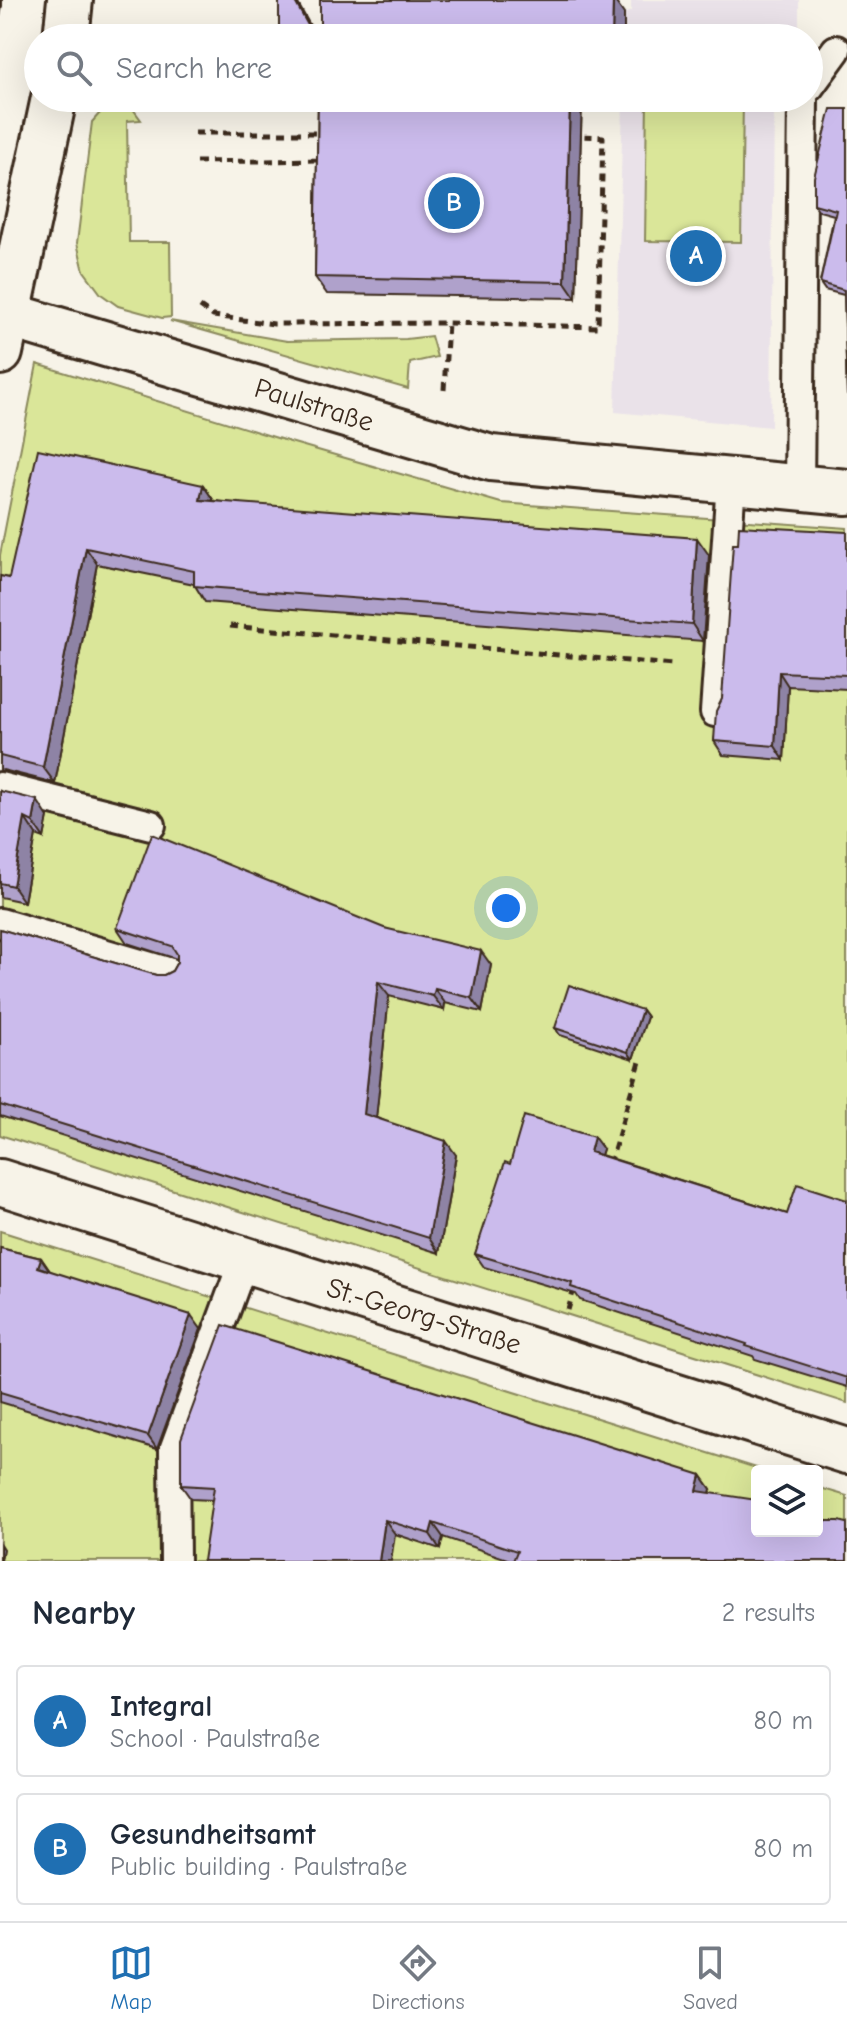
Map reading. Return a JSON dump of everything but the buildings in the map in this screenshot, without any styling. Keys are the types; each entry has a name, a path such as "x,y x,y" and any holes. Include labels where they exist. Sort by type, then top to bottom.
{"street":[{"path":"67,24 70,0"},
{"name":"Paulstraße","path":"51,112 3,327 491,458 847,492"},
{"name":"St.-Georg-Straße","path":"0,1182 847,1451"}],"lane":[{"path":"823,68 836,50"},
{"path":"799,488 803,112"},
{"path":"715,712 731,482"},
{"path":"0,787 151,825"},
{"path":"0,923 171,973"},
{"path":"175,1561 174,1450 244,1260"}],"path":[{"path":"195,133 337,133"},
{"path":"200,307 213,316 274,324 448,323 598,327 603,137 575,136"},
{"path":"196,162 327,160"},
{"path":"441,443 448,323"},
{"path":"230,626 718,669"},
{"path":"606,1178 641,1058"},
{"path":"554,1358 576,1283"}],"shaded area":[{"path":"631,0 799,0 799,24 624,24 624,14 631,11"},
{"path":"623,112 774,112 771,427 615,412"}],"green space":[{"path":"101,112 135,112 141,120 127,121 129,242 170,242 171,317 162,318 118,306 101,294 84,271 77,243 92,122"},
{"path":"647,112 743,112 741,242 645,241"},
{"path":"170,321 287,341 431,336 437,357 410,363 408,389"},
{"path":"37,364 501,503 847,528 847,1403 0,1135 0,555"},
{"path":"0,1231 751,1466 751,1537 823,1537 823,1489 847,1496 847,1561 0,1561"}],"place":[{"name":"Gesundheitsamt","path":"454,203"},
{"name":"Integral","path":"696,256"}]}
